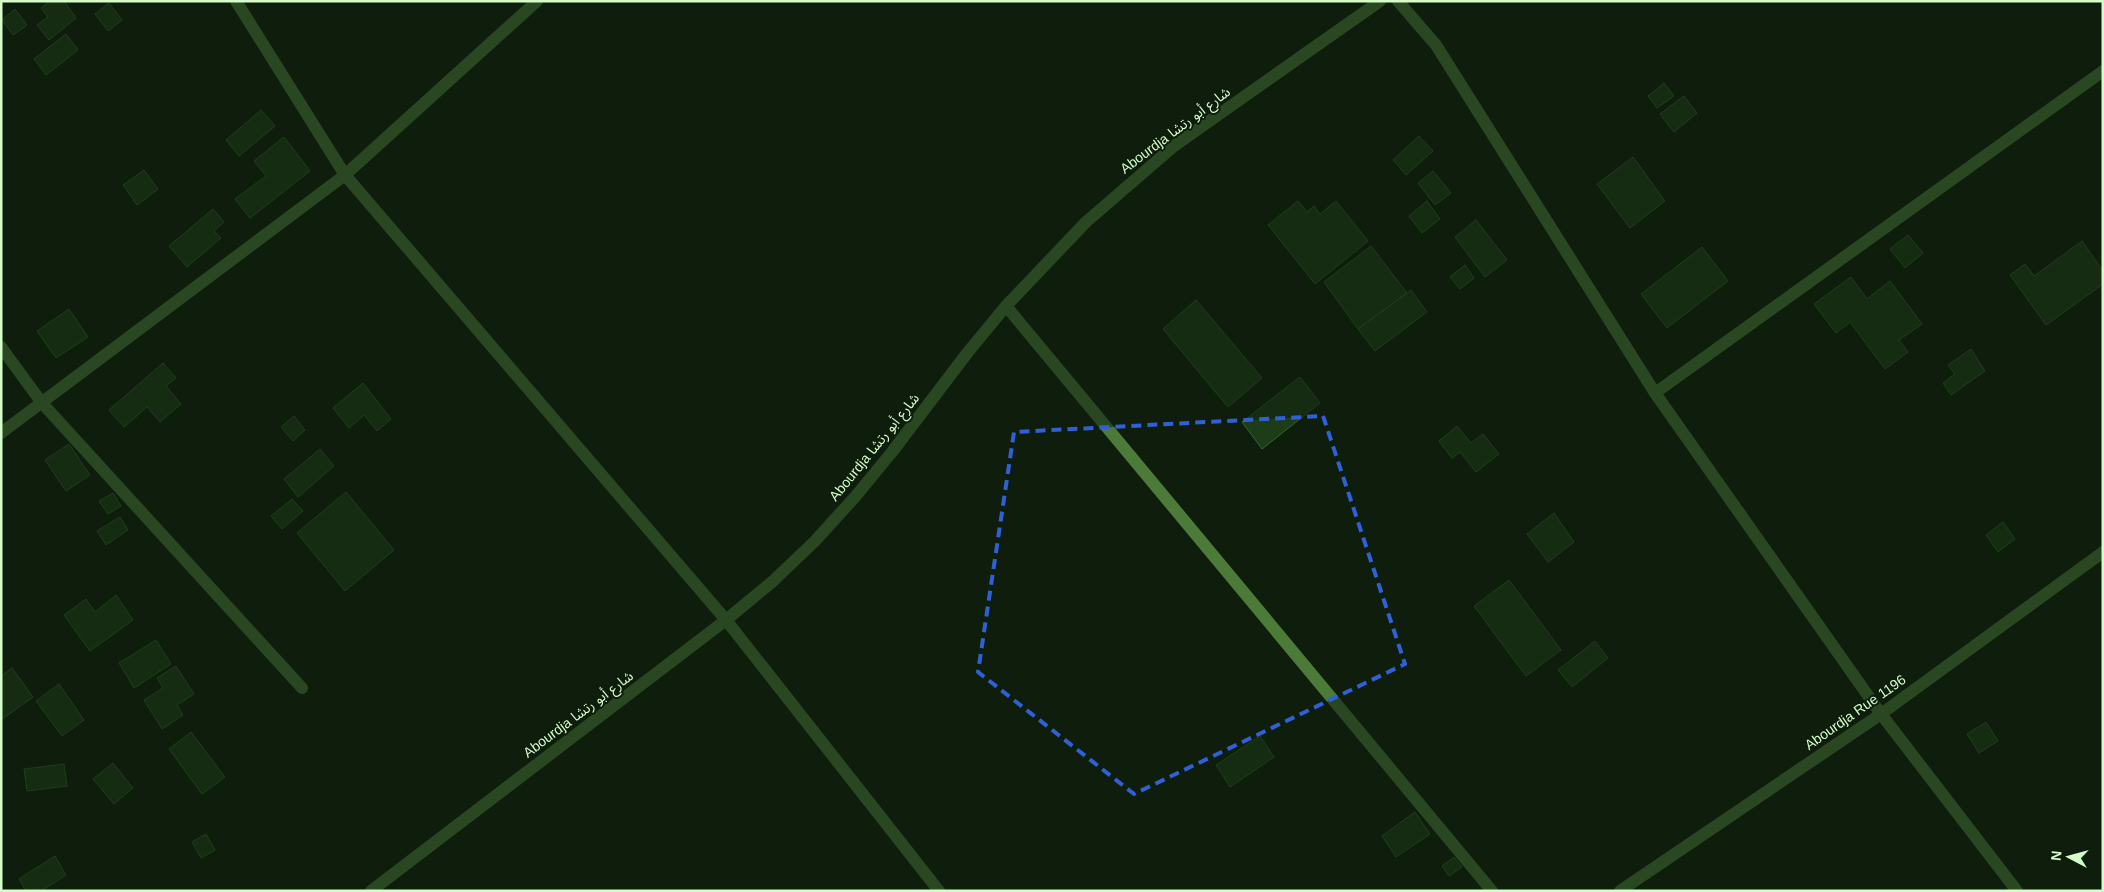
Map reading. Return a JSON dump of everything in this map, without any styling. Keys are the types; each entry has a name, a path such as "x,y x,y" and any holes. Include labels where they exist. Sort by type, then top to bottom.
{"street":[{"path":"236,1 344,174 726,620 939,891"},
{"path":"1,433 344,174 536,1"},
{"name":"Abourdja شارع أبو رتشا","path":"370,891 726,620 772,582 855,498 1006,306 1086,222 1174,146 1380,1"},
{"path":"1398,1 1436,45 1655,393 1881,714 2017,891"},
{"path":"1655,393 2103,71"},
{"path":"1006,306 1492,891"},
{"path":"1,347 42,403 302,688"},
{"name":"Abourdja Rue 1196","path":"1620,891 1881,714 2103,552"}],"highlighted area":[{"path":"1323,416 1405,664 1134,794 978,672 1014,432"}],"building":[{"path":"50,1 64,1 76,18 49,40 37,25 48,17 41,8"},
{"path":"109,3 122,20 108,31 95,14"},
{"path":"15,9 27,25 13,35 2,20"},
{"path":"66,34 78,50 46,75 34,59"},
{"path":"1664,83 1674,96 1657,108 1648,96"},
{"path":"1684,96 1697,113 1674,132 1660,114"},
{"path":"261,110 275,126 239,156 226,140"},
{"path":"1419,136 1433,151 1406,175 1393,160"},
{"path":"284,137 310,171 250,218 235,199 266,176 254,161"},
{"path":"1633,157 1665,201 1630,228 1597,184"},
{"path":"144,170 158,189 137,205 123,185"},
{"path":"1433,171 1451,193 1435,205 1418,183"},
{"path":"1298,201 1307,212 1314,206 1320,214 1336,201 1368,241 1315,284 1268,225"},
{"path":"1427,201 1440,219 1422,233 1409,216"},
{"path":"213,209 224,222 214,231 221,238 187,267 169,246"},
{"path":"1476,220 1507,260 1485,277 1455,237"},
{"path":"1908,235 1923,253 1905,268 1890,249"},
{"path":"2082,241 2103,271 2103,284 2046,325 2010,275 2025,264 2034,276"},
{"path":"1371,246 1407,293 1358,329 1324,282"},
{"path":"1702,247 1728,281 1667,328 1641,294"},
{"path":"1465,265 1474,278 1460,289 1450,277"},
{"path":"1851,277 1867,299 1890,281 1922,324 1899,340 1908,352 1885,369 1850,322 1836,333 1814,304"},
{"path":"1411,290 1427,312 1375,351 1358,329"},
{"path":"1196,300 1262,378 1228,407 1163,329"},
{"path":"69,309 88,337 56,358 37,331"},
{"path":"1971,349 1985,371 1951,395 1943,383 1955,374 1948,365"},
{"path":"163,363 176,378 166,386 181,404 160,422 147,407 124,427 109,410"},
{"path":"1300,377 1320,403 1262,449 1242,422"},
{"path":"363,383 391,419 377,431 364,415 349,428 333,408"},
{"path":"294,416 305,430 293,441 281,427"},
{"path":"1457,426 1471,443 1483,434 1499,454 1476,472 1460,452 1452,458 1439,441"},
{"path":"69,444 90,475 66,491 45,460"},
{"path":"320,449 334,466 298,497 284,479"},
{"path":"346,492 394,550 345,591 297,533"},
{"path":"113,493 121,506 108,514 99,501"},
{"path":"292,499 303,511 282,529 271,516"},
{"path":"1554,513 1574,542 1548,562 1527,534"},
{"path":"120,517 128,530 106,545 97,531"},
{"path":"2003,522 2015,539 1998,552 1986,535"},
{"path":"1509,580 1561,650 1526,676 1474,606"},
{"path":"116,595 133,620 90,651 64,615 86,599 95,612"},
{"path":"156,640 171,664 134,688 119,663"},
{"path":"1595,641 1608,658 1572,687 1558,670"},
{"path":"176,666 194,694 177,705 183,715 162,729 144,700 163,688 157,678"},
{"path":"12,668 33,697 1,720 1,676"},
{"path":"59,684 84,720 62,736 36,701"},
{"path":"1986,722 1998,741 1979,753 1967,734"},
{"path":"191,732 225,777 202,794 169,749"},
{"path":"1260,736 1274,757 1230,787 1216,765"},
{"path":"113,763 133,788 114,804 93,779"},
{"path":"64,764 67,786 27,791 24,769"},
{"path":"1415,812 1430,834 1396,857 1382,836"},
{"path":"206,834 215,850 201,858 192,842"},
{"path":"55,856 66,875 41,891 26,891 19,879"},
{"path":"1454,857 1462,867 1449,876 1442,866"}]}
